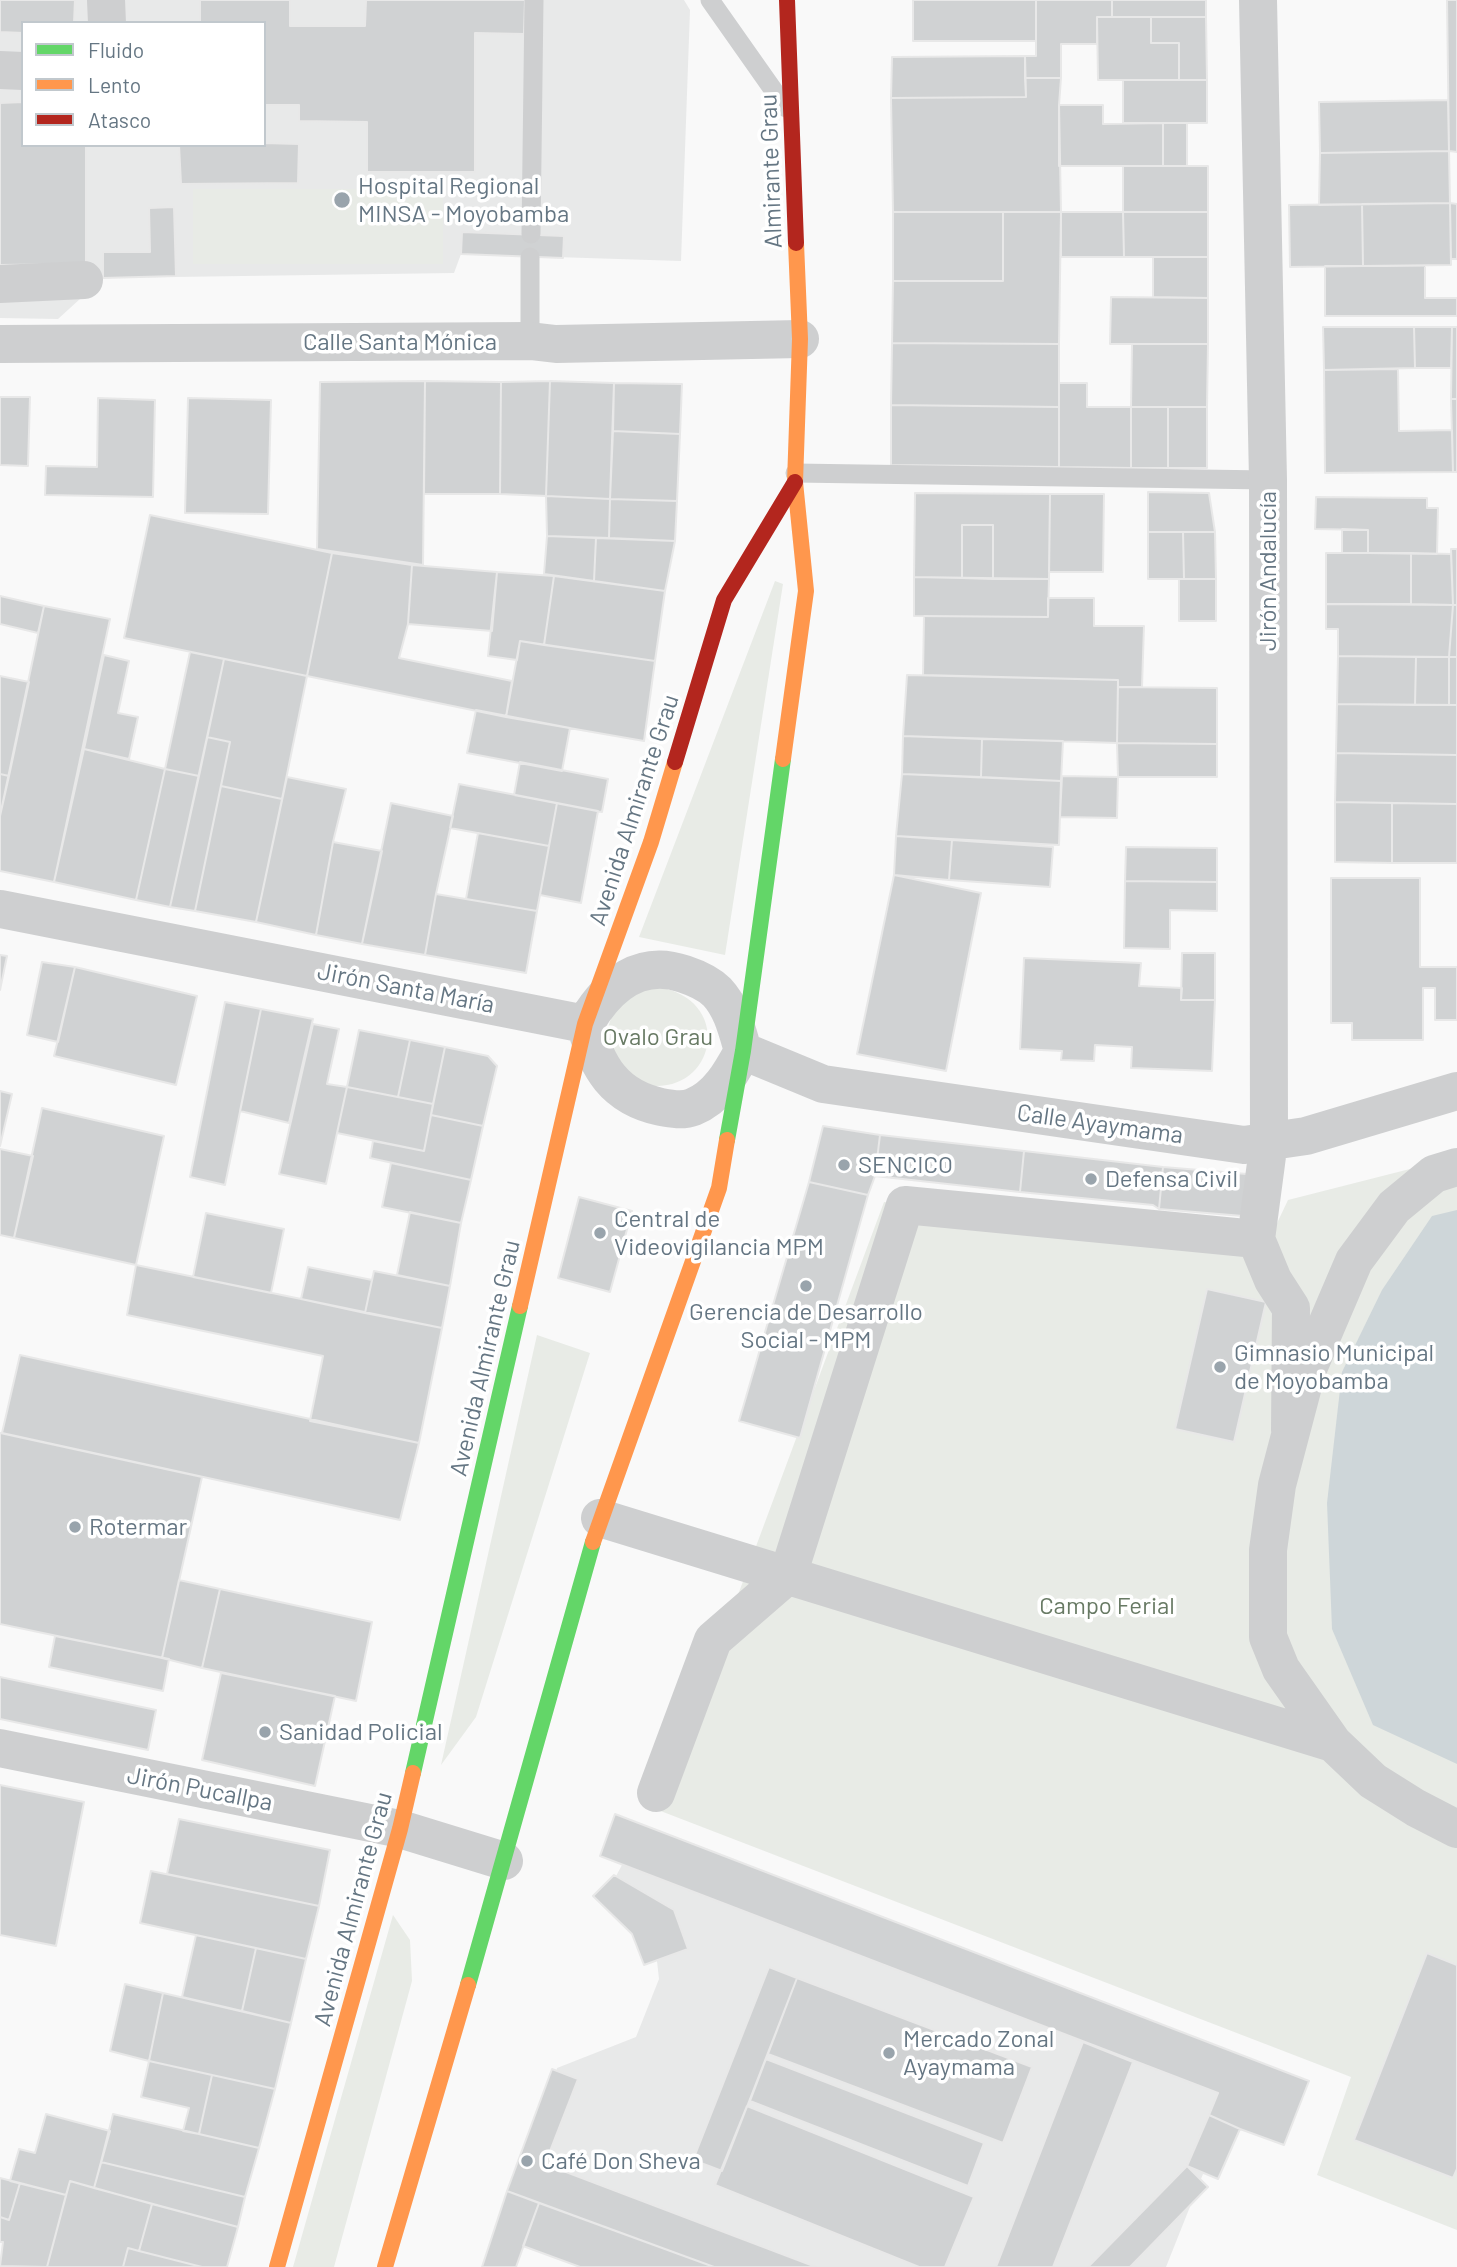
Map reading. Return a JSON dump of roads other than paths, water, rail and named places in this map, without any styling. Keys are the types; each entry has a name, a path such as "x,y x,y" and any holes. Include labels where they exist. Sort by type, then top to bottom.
{"main road":[{"name":"Almirante Grau","path":"787,0 800,339"},
{"name":"Avenida Almirante Grau","path":"385,2267 504,1861 600,1517 719,1188 743,1051 806,591 795,478 800,339"},
{"name":"Avenida Almirante Grau","path":"277,2267 400,1829 585,1024 651,842 724,600 795,478"}],"street":[{"path":"106,0 107,21"},
{"name":"Jirón Andalucía","path":"1256,1239 1269,1141 1268,480 1258,0"},
{"path":"0,69 21,71"},
{"path":"0,284 84,280"},
{"name":"Calle Santa Mónica","path":"0,344 530,341 556,344 800,339"},
{"name":"Jirón Santa María","path":"0,909 585,1024"},
{"path":"660,967 694,977 717,992 735,1022 743,1051 731,1074 715,1092 693,1107 673,1110 642,1103 620,1088 606,1074 592,1050 585,1024 601,999 622,981 642,971 660,967"},
{"name":"Calle Ayaymama","path":"743,1051 823,1084 1244,1145 1306,1136 1457,1091"},
{"path":"1457,1167 1434,1174 1394,1207 1354,1261 1307,1371 1277,1485 1268,1550 1268,1637 1281,1669 1333,1744 1373,1781 1457,1829"},
{"path":"656,1793 713,1640 788,1575 905,1205 1256,1239 1273,1280 1291,1308 1290,1430"},
{"path":"600,1517 1333,1744"},
{"name":"Jirón Pucallpa","path":"0,1748 400,1829 504,1861"}],"lane":[{"path":"531,234 534,0"},
{"path":"710,0 791,115"},
{"path":"530,257 530,341"},
{"path":"795,478 1268,480"}],"place":[{"name":"Hospital Regional MINSA - Moyobamba","path":"342,200"},
{"name":"SENCICO","path":"844,1165"},
{"name":"Defensa Civil","path":"1091,1179"},
{"name":"Central de Videovigilancia MPM","path":"600,1233"},
{"name":"Gerencia de Desarrollo Social - MPM","path":"806,1286"},
{"name":"Gimnasio Municipal de Moyobamba","path":"1220,1367"},
{"name":"Rotermar","path":"75,1527"},
{"name":"Sanidad Policial","path":"265,1732"},
{"name":"Mercado Zonal Ayaymama","path":"889,2053"},
{"name":"Café Don Sheva","path":"527,2161"}],"park label":[{"name":"Ovalo Grau","path":"658,1037"},
{"name":"Campo Ferial","path":"1107,1606"}]}
